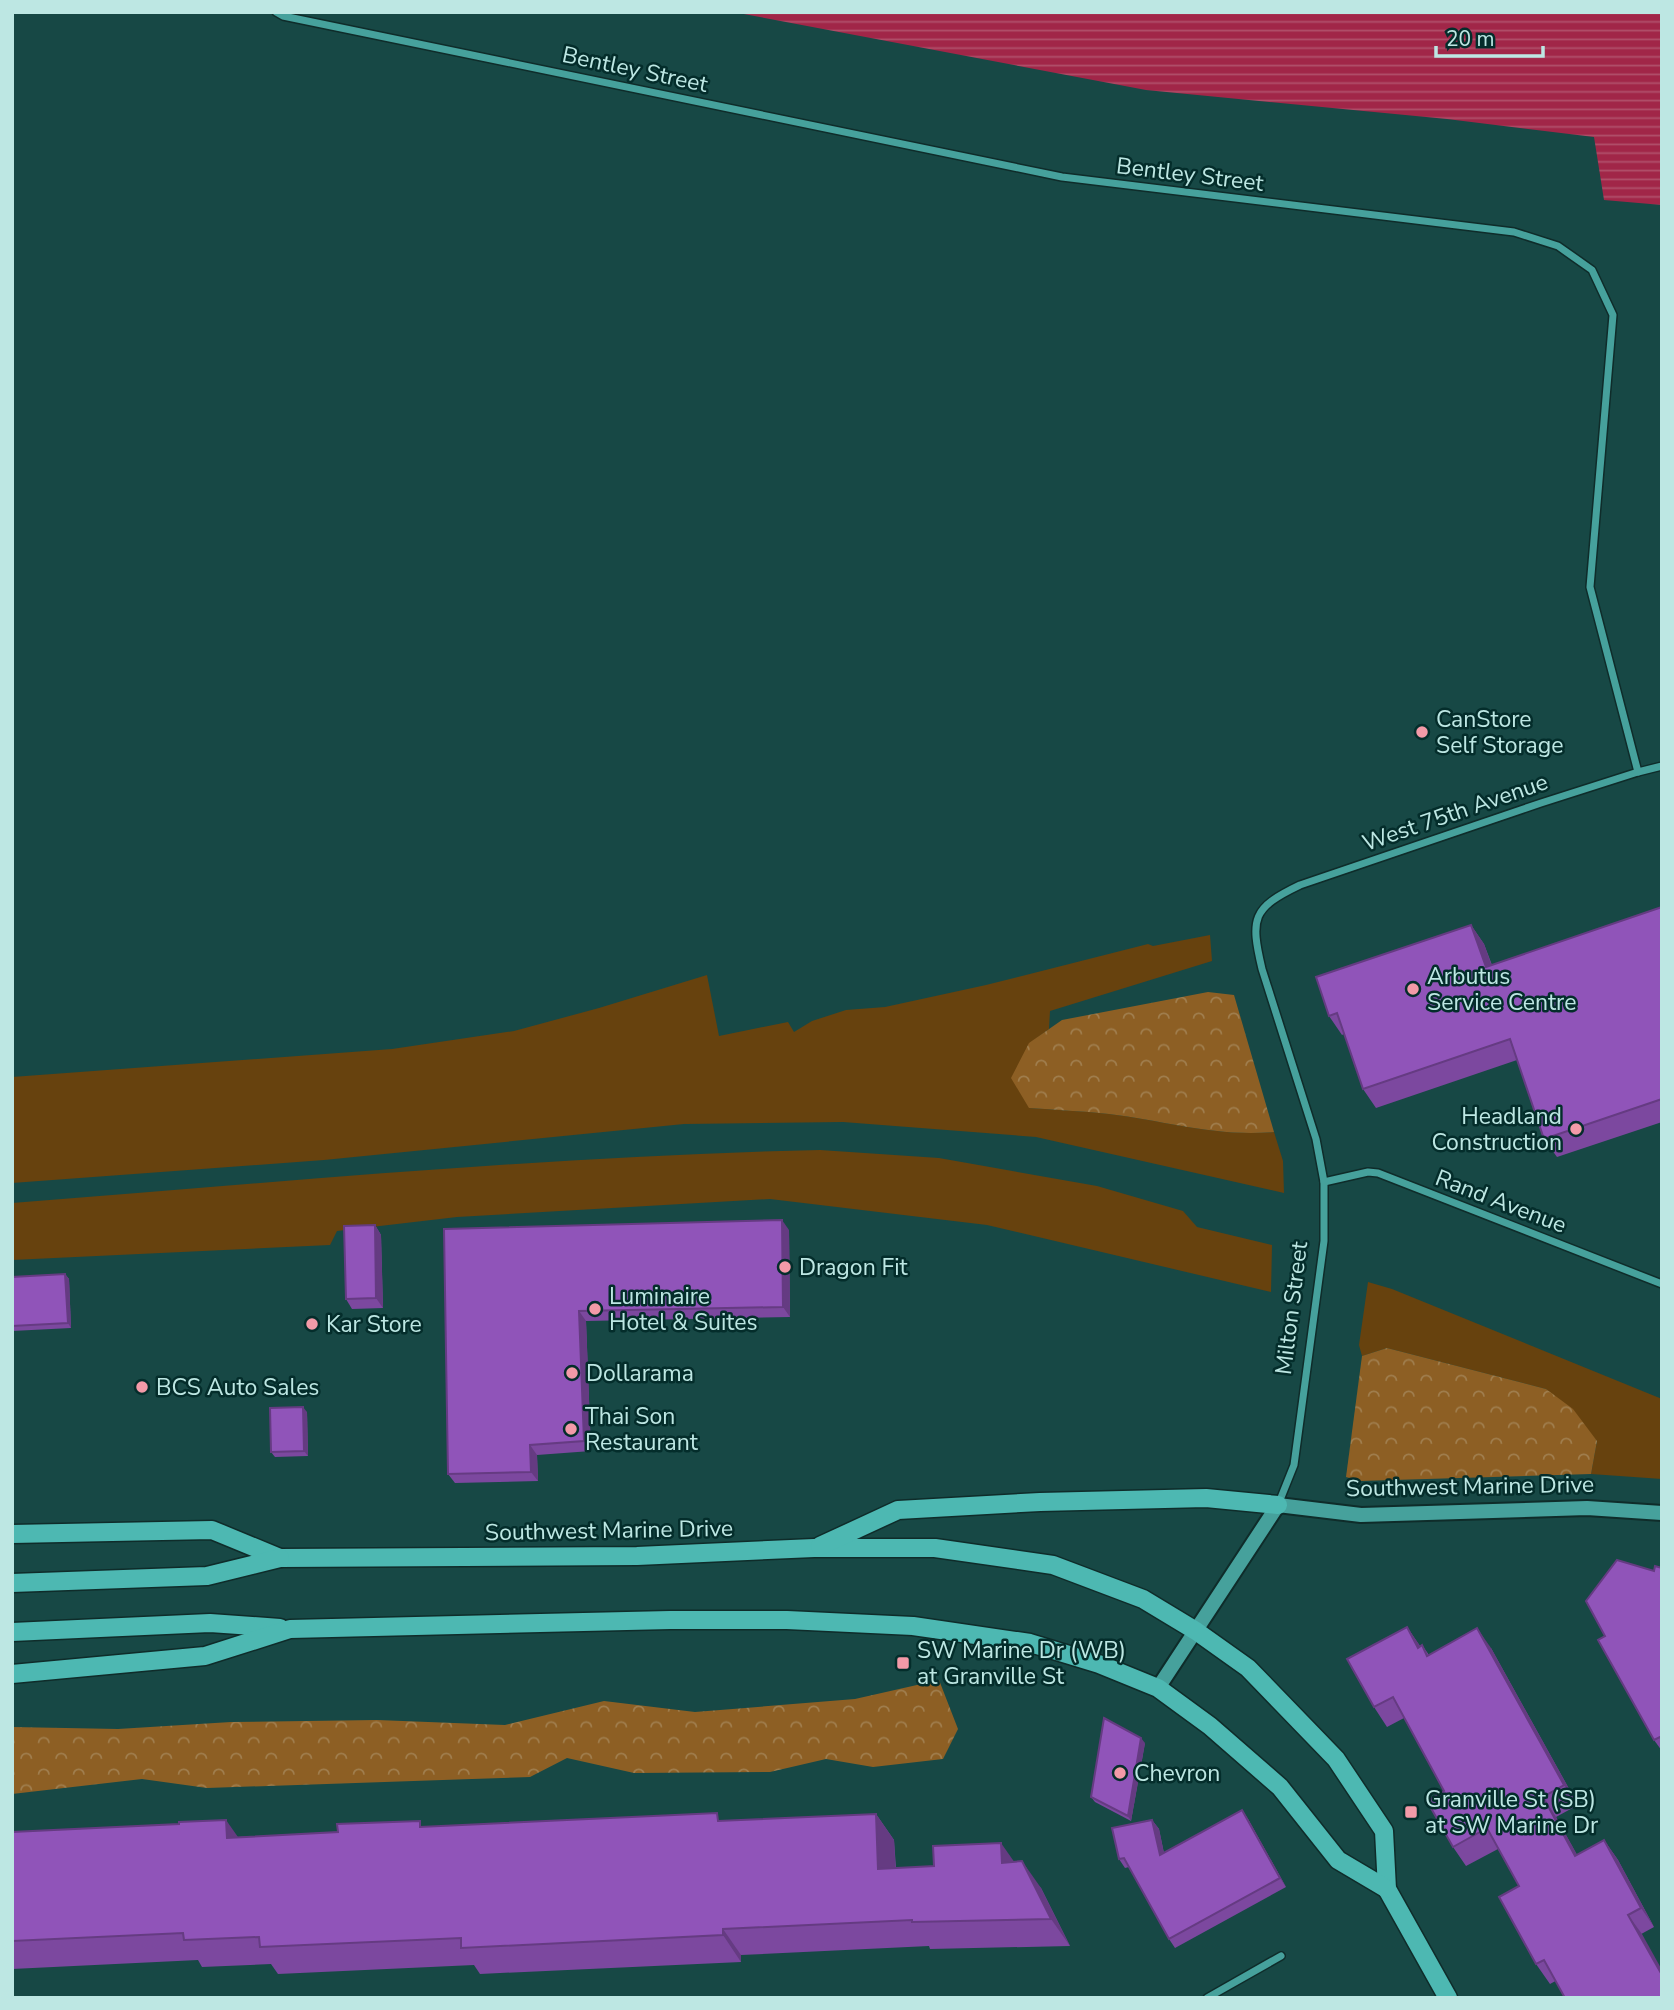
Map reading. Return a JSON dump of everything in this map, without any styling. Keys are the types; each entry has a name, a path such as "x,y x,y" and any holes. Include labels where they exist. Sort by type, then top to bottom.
{"main road":[{"path":"814,1548 898,1510 1040,1502 1206,1498 1278,1506"},
{"name":"Southwest Marine Drive","path":"12,1534 212,1530 281,1558 637,1556 814,1548 935,1548 1053,1565 1143,1598 1248,1668 1336,1759 1384,1831 1387,1889"},
{"path":"12,1583 207,1576 281,1558"},
{"path":"12,1632 210,1623 290,1629 787,1620 913,1626 1030,1643 1099,1664 1158,1688 1210,1726 1280,1787 1338,1860 1387,1889 1448,1998"},
{"path":"12,1674 205,1656 290,1629"}],"street":[{"name":"Bentley Street","path":"276,12 283,16 1062,177 1514,232 1558,246 1592,270 1613,314 1590,587 1638,772"},
{"name":"West 75th Avenue","path":"1264,906 1280,894 1300,885 1662,766"},
{"name":"Milton Street","path":"1158,1688 1278,1506 1294,1465 1324,1241 1324,1182 1316,1139 1255,941 1255,926 1264,906"},
{"name":"Rand Avenue","path":"1324,1182 1368,1172 1378,1173 1662,1284"},
{"name":"Southwest Marine Drive","path":"1278,1506 1361,1515 1587,1508 1662,1513"},
{"path":"1207,1998 1282,1956"}],"shaded area":[{"path":"733,12 1662,12 1662,205 1604,200 1594,137 1447,119 1146,90"},
{"path":"1210,935 1212,961 1050,1011 1049,1029 1029,1044 1029,1108 1109,1114 1231,1132 1274,1132 1283,1161 1284,1193 1036,1137 843,1122 684,1124 324,1160 12,1183 12,1077 392,1049 514,1031 707,975 719,1036 788,1022 794,1032 812,1021 846,1010 885,1007 986,985 1148,944 1153,946"},
{"path":"820,1150 939,1158 1097,1186 1183,1211 1197,1227 1272,1245 1271,1292 987,1225 770,1199 457,1217 337,1231 330,1245 12,1260 12,1203 517,1164"},
{"path":"1368,1282 1392,1289 1662,1399 1662,1479 1591,1474 1597,1441 1546,1389 1387,1348 1362,1356 1359,1345"}],"green space":[{"path":"1208,992 1234,995 1274,1132 1231,1132 1109,1114 1029,1108 1011,1078 1029,1043 1062,1020"},
{"path":"1387,1348 1546,1389 1573,1409 1597,1441 1591,1474 1360,1481 1346,1477 1362,1356"},
{"path":"939,1680 958,1729 943,1759 873,1767 826,1759 770,1772 634,1773 567,1758 530,1777 207,1788 142,1779 12,1794 12,1727 118,1729 231,1722 377,1720 505,1725 604,1701 695,1712 855,1699"}],"building":[{"path":"1662,907 1662,1099 1544,1139 1510,1039 1363,1089 1337,1013 1329,1016 1316,977 1471,925 1486,967"},
{"path":"782,1220 783,1307 579,1311 584,1441 530,1445 531,1472 448,1474 444,1229"},
{"path":"375,1225 376,1298 346,1299 344,1226"},
{"path":"65,1274 68,1323 12,1326 12,1277"},
{"path":"303,1407 304,1451 271,1452 270,1408"},
{"path":"1617,1560 1654,1571 1655,1566 1662,1568 1662,1739 1660,1737 1654,1740 1598,1640 1605,1636 1586,1601"},
{"path":"1407,1627 1418,1648 1422,1645 1427,1656 1477,1628 1564,1785 1543,1797 1575,1856 1604,1840 1641,1908 1628,1915 1662,1975 1662,1998 1565,1998 1544,1960 1536,1964 1499,1897 1519,1886 1487,1828 1453,1847 1427,1801 1444,1791 1393,1697 1374,1707 1347,1659"},
{"name":"Chevron","path":"1104,1718 1141,1738 1128,1816 1091,1797"},
{"path":"1242,1810 1280,1878 1169,1939 1124,1858 1119,1859 1112,1828 1152,1820 1160,1855"},
{"path":"717,1813 718,1821 876,1814 878,1869 934,1866 933,1846 1001,1843 1002,1863 1022,1861 1051,1919 912,1920 723,1929 723,1935 461,1948 461,1938 260,1947 259,1937 184,1940 183,1933 12,1941 12,1832 226,1820 227,1838 338,1832 337,1824 420,1821 420,1827"}],"place":[{"name":"CanStore Self Storage","path":"1422,732"},
{"name":"Arbutus Service Centre","path":"1413,989"},
{"name":"Headland Construction","path":"1576,1129"},
{"name":"Dragon Fit","path":"785,1267"},
{"name":"Luminaire Hotel & Suites","path":"595,1309"},
{"name":"Kar Store","path":"312,1324"},
{"name":"Dollarama","path":"572,1373"},
{"name":"BCS Auto Sales","path":"142,1387"},
{"name":"Thai Son Restaurant","path":"571,1429"},
{"name":"SW Marine Dr (WB) at Granville St","path":"903,1663"},
{"name":"Chevron","path":"1120,1773"},
{"name":"Granville St (SB) at SW Marine Dr","path":"1411,1812"}]}
